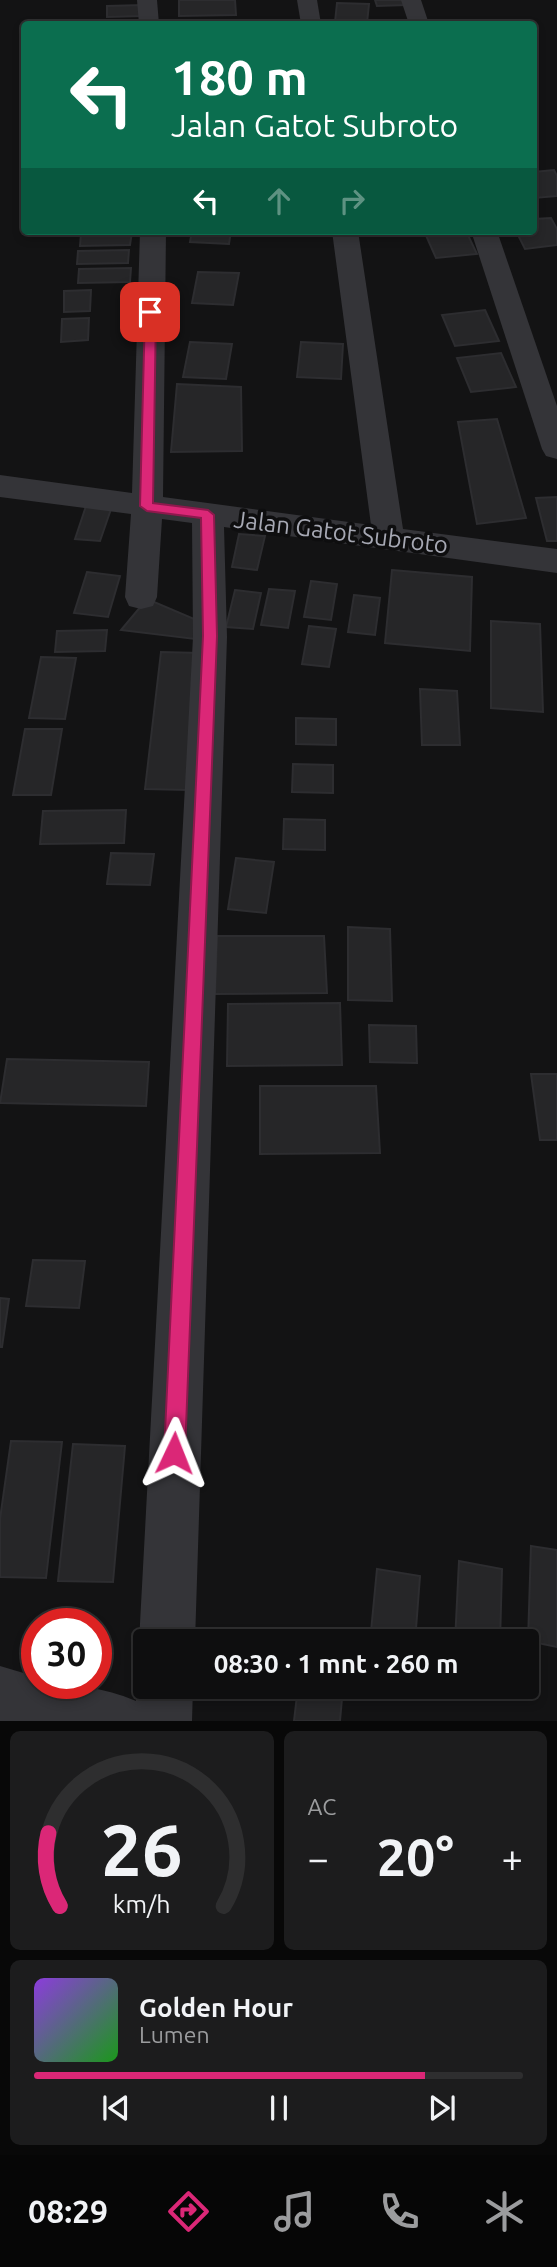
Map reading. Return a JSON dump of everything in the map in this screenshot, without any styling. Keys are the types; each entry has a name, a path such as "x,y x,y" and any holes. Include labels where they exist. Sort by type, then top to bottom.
{"street":[{"path":"147,0 149,21"},
{"path":"307,0 311,21"},
{"path":"411,0 418,21"},
{"path":"141,597 147,506 153,235"},
{"path":"346,235 390,538"},
{"path":"485,235 557,449"},
{"name":"Jalan Gatot Subroto","path":"0,486 557,561"},
{"path":"168,1629 210,636 208,515"},
{"path":"164,1721 165,1699"},
{"path":"27,1707 117,1721"}],"building":[{"path":"179,0 235,0 236,15 179,16"},
{"path":"375,0 404,0 406,5 377,6"},
{"path":"337,3 369,4 367,21 335,21"},
{"path":"143,5 143,16 107,17 107,6"},
{"path":"554,170 557,176 557,196 537,198 537,172"},
{"path":"551,218 557,229 557,245 525,249 518,235 537,235 537,219"},
{"path":"81,235 132,235 130,245 80,246"},
{"path":"191,235 230,235 229,244 190,242"},
{"path":"426,235 468,235 477,254 436,258"},
{"path":"129,250 128,263 77,264 78,251"},
{"path":"131,268 130,282 78,283 79,269"},
{"path":"198,272 239,273 233,305 192,303"},
{"path":"91,290 90,311 64,312 64,291"},
{"path":"485,310 499,341 455,346 442,315"},
{"path":"89,318 88,340 61,342 62,319"},
{"path":"190,342 232,344 226,379 183,377"},
{"path":"301,342 343,344 341,379 297,377"},
{"path":"501,353 516,387 471,392 457,358"},
{"path":"177,384 241,387 242,451 171,452"},
{"path":"497,419 526,518 477,524 458,422"},
{"path":"557,497 557,541 547,541 536,498"},
{"path":"86,506 111,509 100,541 75,539"},
{"path":"239,534 265,536 257,570 232,567"},
{"path":"392,570 472,577 470,651 385,643"},
{"path":"87,572 120,576 108,617 74,613"},
{"path":"311,581 337,584 331,620 304,617"},
{"path":"269,589 295,591 288,628 261,625"},
{"path":"235,590 261,593 253,629 226,627"},
{"path":"354,595 380,598 375,635 348,632"},
{"path":"147,599 199,621 195,639 121,630"},
{"path":"491,621 540,624 543,712 491,708"},
{"path":"309,626 336,629 329,667 302,664"},
{"path":"107,630 105,651 55,652 57,631"},
{"path":"161,652 200,653 188,790 145,789"},
{"path":"41,657 76,658 65,719 29,718"},
{"path":"420,689 457,691 460,745 422,745"},
{"path":"296,718 336,719 336,745 296,744"},
{"path":"25,729 62,729 51,795 13,795"},
{"path":"293,764 333,765 333,793 292,792"},
{"path":"126,810 124,843 40,844 43,811"},
{"path":"284,819 325,820 325,850 283,849"},
{"path":"111,853 154,854 150,885 107,884"},
{"path":"236,858 274,862 266,913 228,909"},
{"path":"348,927 390,929 392,1001 348,1000"},
{"path":"217,936 324,936 327,993 215,994"},
{"path":"340,1003 342,1065 227,1066 228,1004"},
{"path":"369,1025 416,1026 417,1063 370,1062"},
{"path":"7,1059 149,1062 146,1106 0,1103"},
{"path":"531,1074 557,1074 557,1140 540,1140"},
{"path":"260,1086 376,1086 380,1153 260,1154"},
{"path":"33,1260 85,1261 79,1308 26,1306"},
{"path":"0,1298 9,1299 2,1347 0,1347"},
{"path":"11,1441 62,1442 46,1578 0,1577 0,1519"},
{"path":"73,1444 125,1446 113,1582 58,1581"},
{"path":"531,1546 557,1550 557,1647 539,1643 539,1629 528,1629"},
{"path":"459,1561 502,1569 500,1629 456,1629"},
{"path":"377,1569 420,1576 416,1629 371,1629"},
{"path":"297,1699 342,1699 340,1721 294,1721"}],"route":[{"path":"150,312 147,506 208,515 210,636 174,1453"}]}
